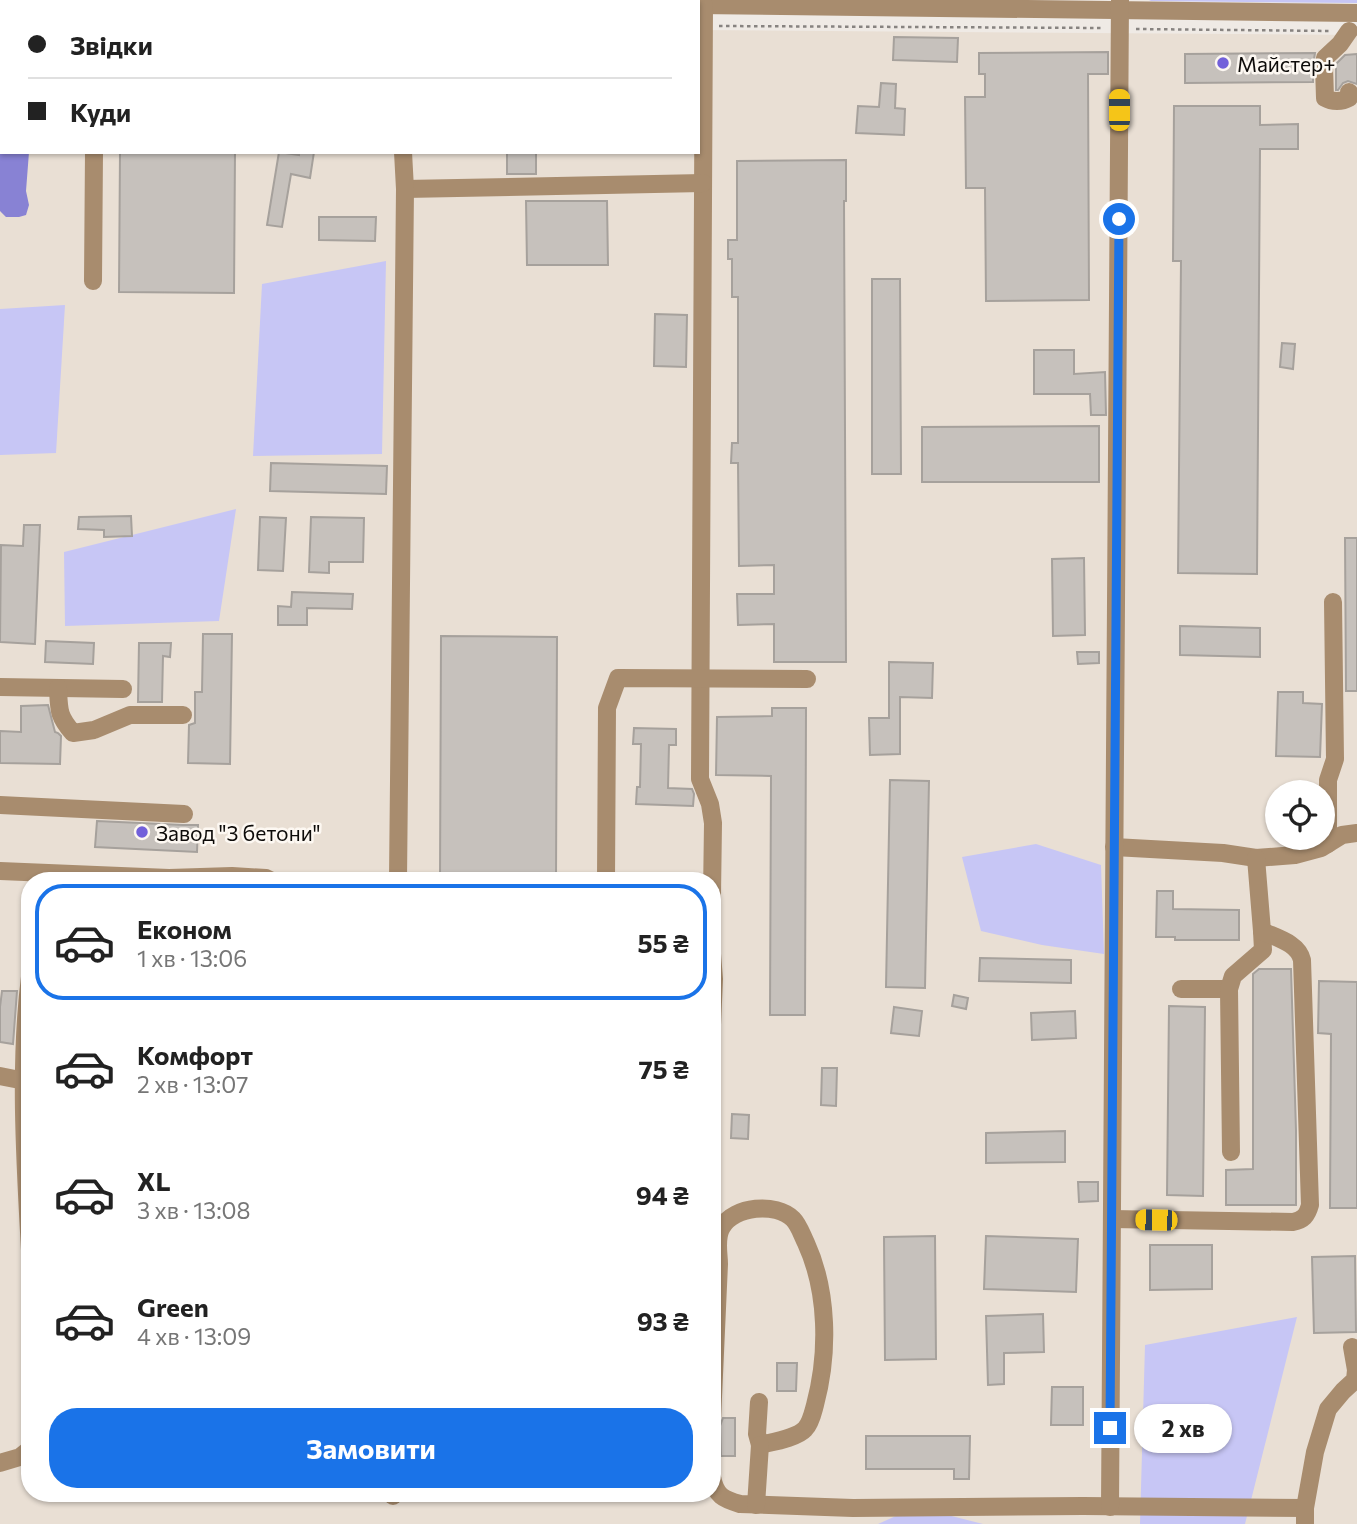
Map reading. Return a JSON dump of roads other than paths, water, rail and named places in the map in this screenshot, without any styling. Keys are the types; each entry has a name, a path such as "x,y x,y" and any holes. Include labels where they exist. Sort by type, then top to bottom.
{"street":[{"path":"1110,1507 1120,4"},
{"path":"712,872 713,823 710,804 700,779 704,26 701,5 1120,4 1353,13 1349,31 1349,54"},
{"path":"1349,31 1325,58 1324,92 1325,98 1335,101 1349,98 1349,92"},
{"path":"93,281 94,154"},
{"path":"398,872 405,189 403,154"},
{"path":"405,189 703,184"},
{"path":"1328,780 1335,759 1333,602"},
{"path":"606,872 607,708 618,678 807,679"},
{"path":"0,687 123,689"},
{"path":"58,688 58,706 62,720 73,733 94,730 130,715 183,715"},
{"path":"0,805 184,814"},
{"path":"1335,840 1342,835 1357,833"},
{"path":"1114,846 1223,853 1256,858 1295,855 1314,850"},
{"path":"1231,1152 1229,989 1233,976 1263,950 1256,858"},
{"path":"0,871 21,874"},
{"path":"0,881 21,877"},
{"path":"1112,1219 1293,1222 1308,1214 1310,1205 1302,960 1293,946 1262,931"},
{"path":"1181,989 1229,989"},
{"path":"0,1076 21,1080"},
{"path":"721,1230 730,1219 746,1211 762,1208 779,1210 793,1219 812,1256 820,1288 824,1316 823,1358 812,1416 805,1430 760,1445"},
{"path":"721,1496 740,1504 756,1505 853,1508 1110,1507 1305,1516 1315,1452 1328,1409 1355,1380 1352,1347"},
{"path":"756,1505 760,1445 757,1434 759,1402"},
{"path":"0,1463 21,1456"}],"place":[{"name":"Майстер+","path":"1223,63"},
{"name":"Завод \"3 бетони\"","path":"142,832"}]}
